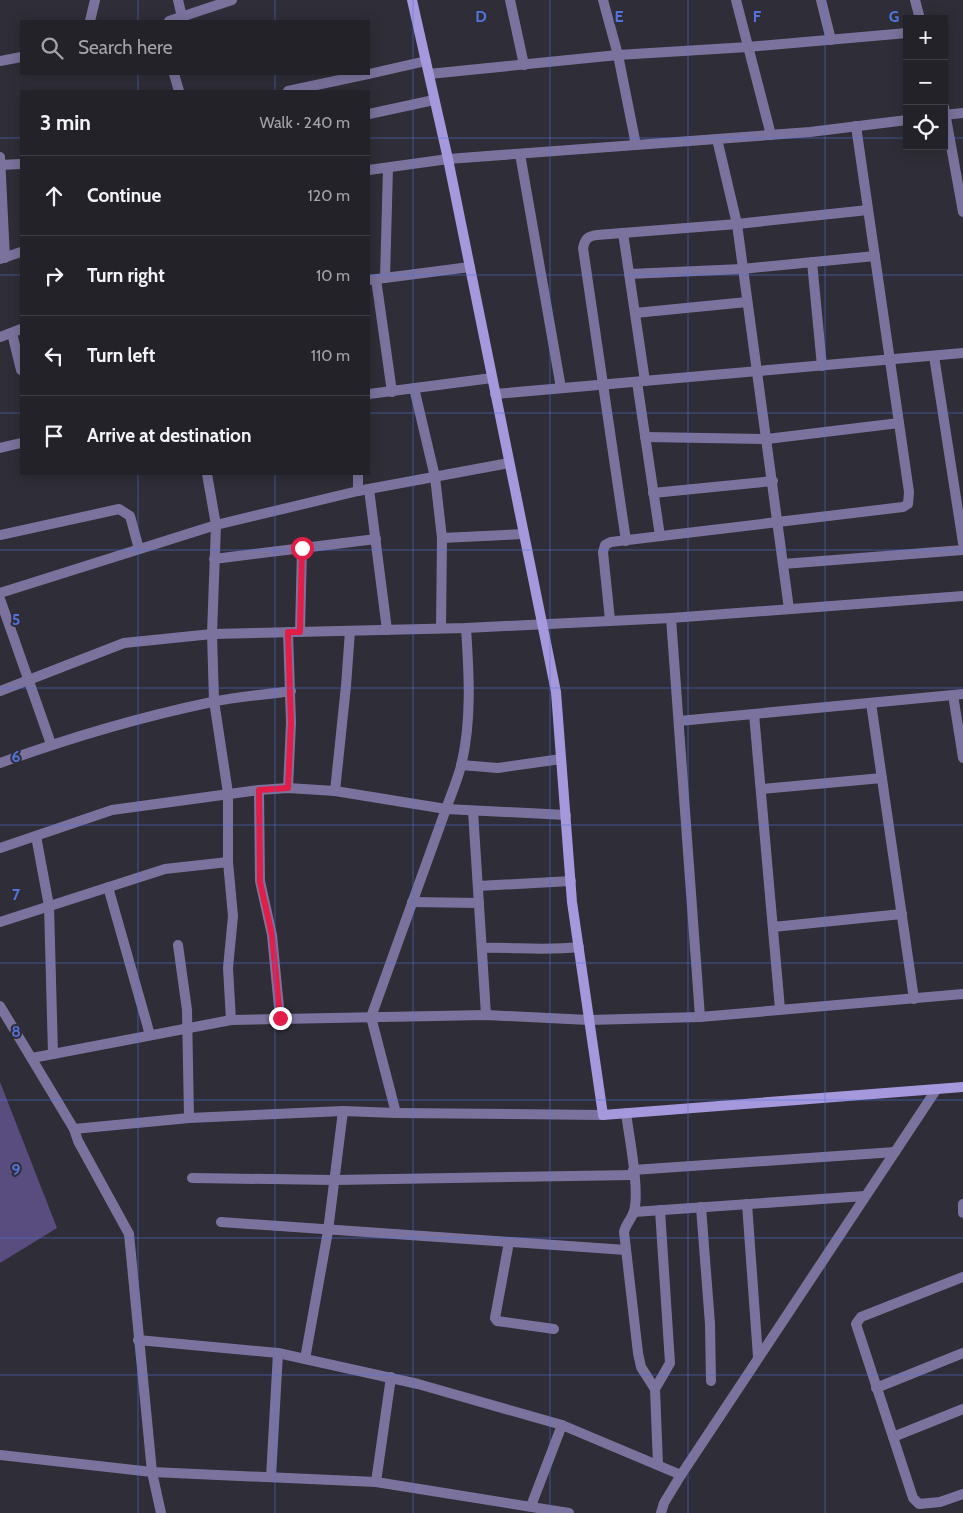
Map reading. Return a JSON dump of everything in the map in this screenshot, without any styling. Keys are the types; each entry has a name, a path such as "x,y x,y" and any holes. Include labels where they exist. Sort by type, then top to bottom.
{"street":[{"path":"90,20 95,0"},
{"path":"178,0 182,17"},
{"path":"172,20 232,0"},
{"path":"412,0 448,159 556,692 571,881 603,1114"},
{"path":"510,0 524,65"},
{"path":"604,0 618,55 636,145"},
{"path":"736,0 771,135"},
{"path":"821,0 831,40"},
{"path":"915,0 919,15"},
{"path":"429,74 618,55 748,47 903,33"},
{"path":"0,62 20,58"},
{"path":"370,74 426,61"},
{"path":"174,75 179,90"},
{"path":"293,90 363,75"},
{"path":"370,114 434,100"},
{"path":"948,112 963,113"},
{"path":"370,170 448,159 771,135 903,120"},
{"path":"610,620 602,548 611,542 903,507 908,504 909,492 900,423 856,126"},
{"path":"948,129 963,212"},
{"path":"717,139 737,224 789,609"},
{"path":"520,154 561,388"},
{"path":"20,164 0,162 2,259 20,252"},
{"path":"388,168 377,279 392,392"},
{"path":"626,541 583,248 584,241 590,236 737,224 868,210"},
{"path":"623,233 635,312 645,438 660,536"},
{"path":"629,274 742,269 875,256"},
{"path":"812,262 822,366"},
{"path":"377,279 470,267"},
{"path":"635,312 748,302"},
{"path":"0,337 16,331 20,362"},
{"path":"495,394 963,353"},
{"path":"934,356 963,543"},
{"path":"370,394 492,378"},
{"path":"414,388 434,477 442,538 441,628"},
{"path":"645,438 767,439 900,423"},
{"path":"0,448 20,443"},
{"path":"0,593 216,524 358,491 509,463"},
{"path":"207,475 216,524 212,634 214,701 228,793 228,862 233,916 228,968 231,1020"},
{"path":"358,475 358,491"},
{"path":"653,493 773,481"},
{"path":"369,489 387,630"},
{"path":"0,535 119,509 130,516 139,549"},
{"path":"442,538 524,534"},
{"path":"214,559 376,539"},
{"path":"300,632 302,548"},
{"path":"783,564 963,550"},
{"path":"0,691 124,643 212,634 466,628 672,618 963,596"},
{"path":"0,599 51,744"},
{"path":"672,618 700,1017"},
{"path":"396,1113 371,1017 461,766 467,719 469,682 466,628"},
{"path":"334,791 350,631"},
{"path":"288,632 291,691 291,749 288,788"},
{"path":"0,762 97,730 214,701 291,691"},
{"path":"679,721 958,695 963,758"},
{"path":"871,703 914,999"},
{"path":"754,714 780,1010"},
{"path":"461,766 498,768 561,759"},
{"path":"761,790 882,778"},
{"path":"0,848 112,810 228,793 288,788 334,791 446,809 566,815"},
{"path":"259,790 260,882 272,935 280,1018"},
{"path":"473,811 486,1015"},
{"path":"36,836 49,906 53,1054"},
{"path":"0,922 165,869 228,862"},
{"path":"478,886 571,881"},
{"path":"108,887 150,1035"},
{"path":"412,902 479,903"},
{"path":"773,927 902,914"},
{"path":"178,945 186,996 189,1118"},
{"path":"482,948 520,947 537,951 579,947"},
{"path":"32,1058 231,1020 486,1015 589,1020 700,1017 963,994"},
{"path":"0,1006 74,1129 78,1141 129,1234 152,1472 161,1513"},
{"path":"74,1129 189,1118 343,1111 396,1113 626,1113 963,1087"},
{"path":"661,1513 664,1503 681,1475 936,1090"},
{"path":"305,1359 328,1231 343,1111"},
{"path":"626,1113 634,1173 634,1212 625,1225 626,1250 638,1353 641,1367 655,1389 658,1465"},
{"path":"192,1178 334,1180 634,1173 895,1152"},
{"path":"634,1212 866,1196"},
{"path":"747,1204 758,1357"},
{"path":"963,1204 963,1213"},
{"path":"701,1207 710,1324 711,1381"},
{"path":"655,1389 670,1363 660,1210"},
{"path":"221,1222 328,1231 626,1250"},
{"path":"509,1242 495,1318 497,1321 554,1329"},
{"path":"963,1277 861,1316 857,1320 857,1329 913,1498 919,1504 940,1502 963,1494"},
{"path":"138,1340 278,1353 392,1377 562,1425 681,1475"},
{"path":"271,1477 278,1353"},
{"path":"876,1388 963,1353"},
{"path":"376,1482 392,1377"},
{"path":"893,1437 963,1409"},
{"path":"531,1506 562,1425"},
{"path":"0,1455 152,1472 376,1482 569,1513"}],"shaded area":[{"path":"0,1082 57,1228 0,1263"}],"route":[{"path":"280,1018 272,935 260,882 259,790 288,788 291,749 291,691 288,632 300,632 302,548"}]}
